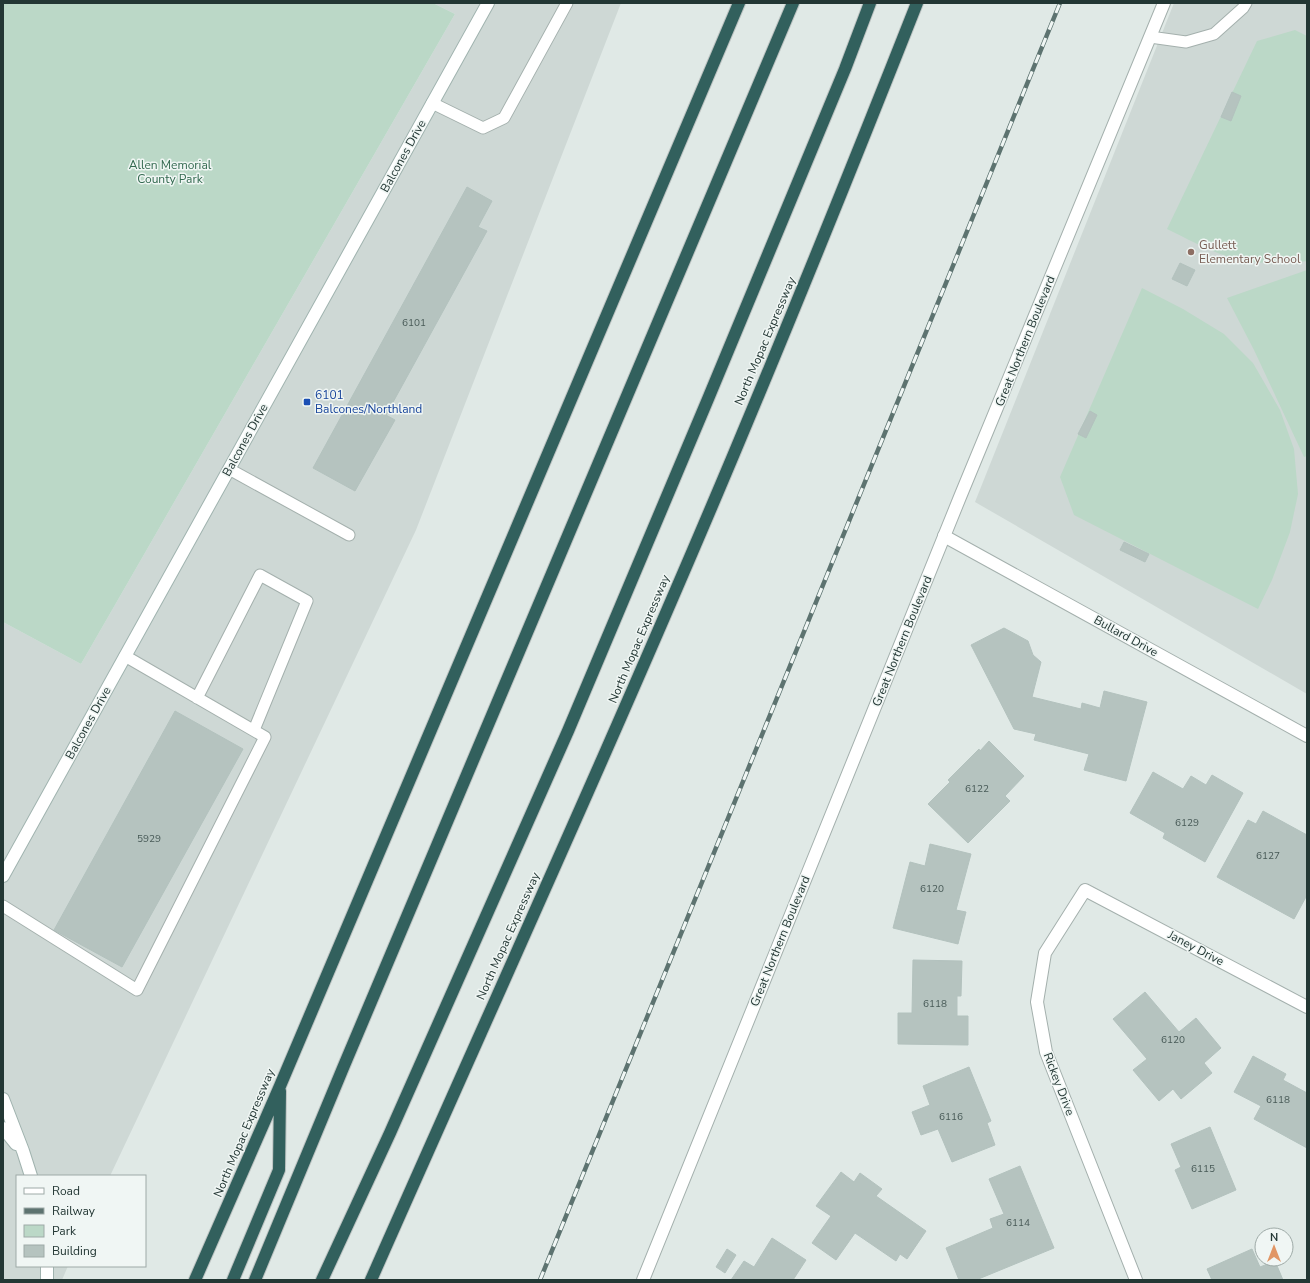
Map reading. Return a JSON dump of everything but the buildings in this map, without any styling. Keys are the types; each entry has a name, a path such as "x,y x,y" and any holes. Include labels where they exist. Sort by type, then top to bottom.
{"highway":[{"name":"North Mopac Expressway","path":"195,1280 280,1086 739,3"},
{"path":"255,1280 343,1068 793,3"},
{"path":"322,1280 390,1133 568,731 714,384 870,3"},
{"name":"North Mopac Expressway","path":"371,1280 609,743 730,464 842,192 917,3"},
{"path":"233,1280 279,1170 280,1086"}],"street":[{"name":"Balcones Drive","path":"3,876 488,3"},
{"name":"Great Northern Boulevard","path":"643,1280 944,536 1164,3"},
{"name":"Bullard Drive","path":"944,536 1307,736"},
{"name":"Janey Drive","path":"1085,890 1307,1007"},
{"name":"Rickey Drive","path":"1085,890 1045,953 1037,1002 1046,1052 1136,1280"},
{"path":"3,1100 31,1175"},
{"path":"3,1128 23,1152"},
{"path":"47,1267 47,1280"}],"lane":[{"path":"432,103 483,128 504,118 567,3"},
{"path":"1150,37 1186,42 1214,34 1243,8 1246,3"},
{"path":"229,469 349,535"},
{"path":"197,698 260,575 307,601 254,730"},
{"path":"3,906 137,990 265,737 125,656"}],"shaded area":[{"path":"433,3 621,3 416,530 110,1175 16,1175 16,1267 68,1267 62,1280 3,1280 3,622 81,664 455,14"},
{"name":"Gullett Elementary School","path":"1174,3 1307,3 1307,694 975,502"}],"green space":[{"name":"Allen Memorial County Park","path":"3,3 433,3 455,14 81,664 3,622"},
{"path":"1295,30 1307,36 1307,261 1274,263 1240,260 1193,242 1167,229 1257,41"},
{"path":"1307,270 1307,456 1304,457 1254,350 1227,298"},
{"path":"1142,288 1183,309 1224,334 1253,363 1280,410 1294,449 1298,494 1290,532 1272,580 1258,609 1074,515 1060,477"}],"railway":[{"path":"540,1280 1060,3"}],"place":[{"name":"Gullett Elementary School","path":"1191,252"},
{"name":"6101 Balcones/Northland","path":"307,402"}]}
